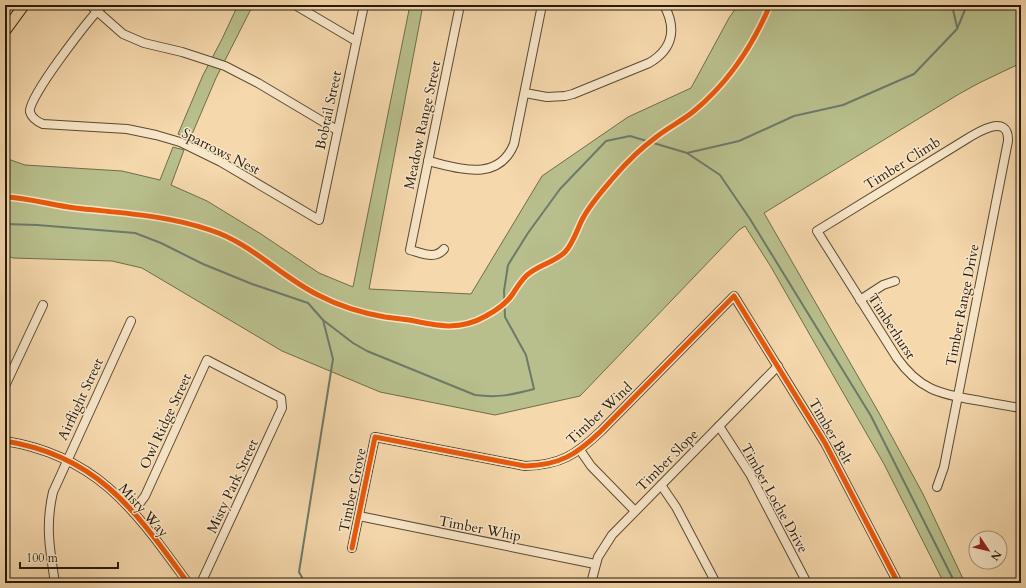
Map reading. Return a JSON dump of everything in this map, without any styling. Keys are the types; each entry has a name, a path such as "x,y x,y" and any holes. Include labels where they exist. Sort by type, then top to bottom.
{"main road":[{"path":"5,31 24,5"}],"street":[{"path":"90,5 123,34 144,43 182,52 225,66 258,83 337,130"},
{"path":"97,12 103,5"},
{"path":"296,5 356,41"},
{"name":"Bobtail Street","path":"319,220 364,5"},
{"name":"Meadow Range Street","path":"444,249 435,256 410,250 460,5"},
{"path":"428,161 473,170 485,170 496,166 504,160 511,151 514,144 525,93 542,5"},
{"path":"525,93 547,97 573,94 656,59 667,47 672,31 670,16 664,5"},
{"name":"Sparrows Nest","path":"97,12 72,42 40,88 30,107 30,112 36,121 43,124 127,129 180,142 221,162 319,220"},
{"name":"Timber Climb","path":"817,231 965,140 994,126 1004,129"},
{"name":"Timber Range Drive","path":"937,486 944,466 1008,141 1007,133 1004,129"},
{"name":"Timberhurst","path":"817,231 896,358 916,380 939,392 957,397 1021,408"},
{"path":"860,300 883,285 895,281"},
{"name":"Timber Belt","path":"734,296 825,443 898,583"},
{"name":"Timber Wind","path":"375,437 526,466 542,466 553,463 580,450 606,426 734,296"},
{"path":"5,386 42,305"},
{"name":"Airflight Street","path":"55,583 48,541 48,518 50,505 56,485 131,320"},
{"name":"Owl Ridge Street","path":"133,512 145,496 208,360 281,398"},
{"name":"Timber Slope","path":"591,583 595,564 607,542 635,511 778,366"},
{"name":"Misty Park Street","path":"201,583 282,408 281,398"},
{"name":"Timber Loche Drive","path":"719,426 750,474 807,583"},
{"name":"Timber Grove","path":"352,548 375,437"},
{"name":"Misty Way","path":"5,441 31,446 67,460 98,479 142,522 188,583"},
{"path":"580,450 591,466 635,511"},
{"path":"661,485 676,507 716,583"},
{"name":"Timber Whip","path":"359,516 595,564"},
{"path":"1021,527 1021,546"}],"green space":[{"path":"238,5 253,5 216,78 190,139 178,134 203,75"},
{"path":"410,5 423,5 369,289 471,294 542,176 628,117 691,88 729,18 738,5 1021,5 1021,63 959,94 764,213 879,413 923,494 965,583 944,583 884,464 771,267 745,226 739,230 580,396 495,415 380,392 282,351 142,268 112,261 13,258 5,255 5,158 25,165 122,171 160,180 173,147 184,150 171,185 207,201 261,234 319,273 353,287"}],"waterway":[{"path":"952,5 957,27"},
{"path":"5,224 37,225 135,233 161,243 203,264 252,284 308,303 323,320 353,343 367,351 475,395 498,396 518,393 534,389 526,355 505,317 504,291 508,265 528,233 560,189 606,141 630,136 687,153 739,141 794,116 843,105 914,74 957,29 967,5"},
{"path":"687,153 720,175 750,219 871,416 955,583"},
{"path":"305,583 299,572 333,359 323,320"}],"cycle path":[{"path":"5,197 75,208 143,215 193,225 210,230 239,243 304,287 342,306 385,317 429,324 448,326 467,324 486,316 500,307 510,298 530,272 556,259 565,252 571,244 583,218 590,207 623,167 649,142 694,111 729,76 756,34 770,5"},
{"path":"352,548 375,437 525,466 558,461 584,446 601,431 734,296 825,443 898,583"},
{"path":"5,441 38,448 66,460 90,474 112,491 151,533 188,583"}]}
